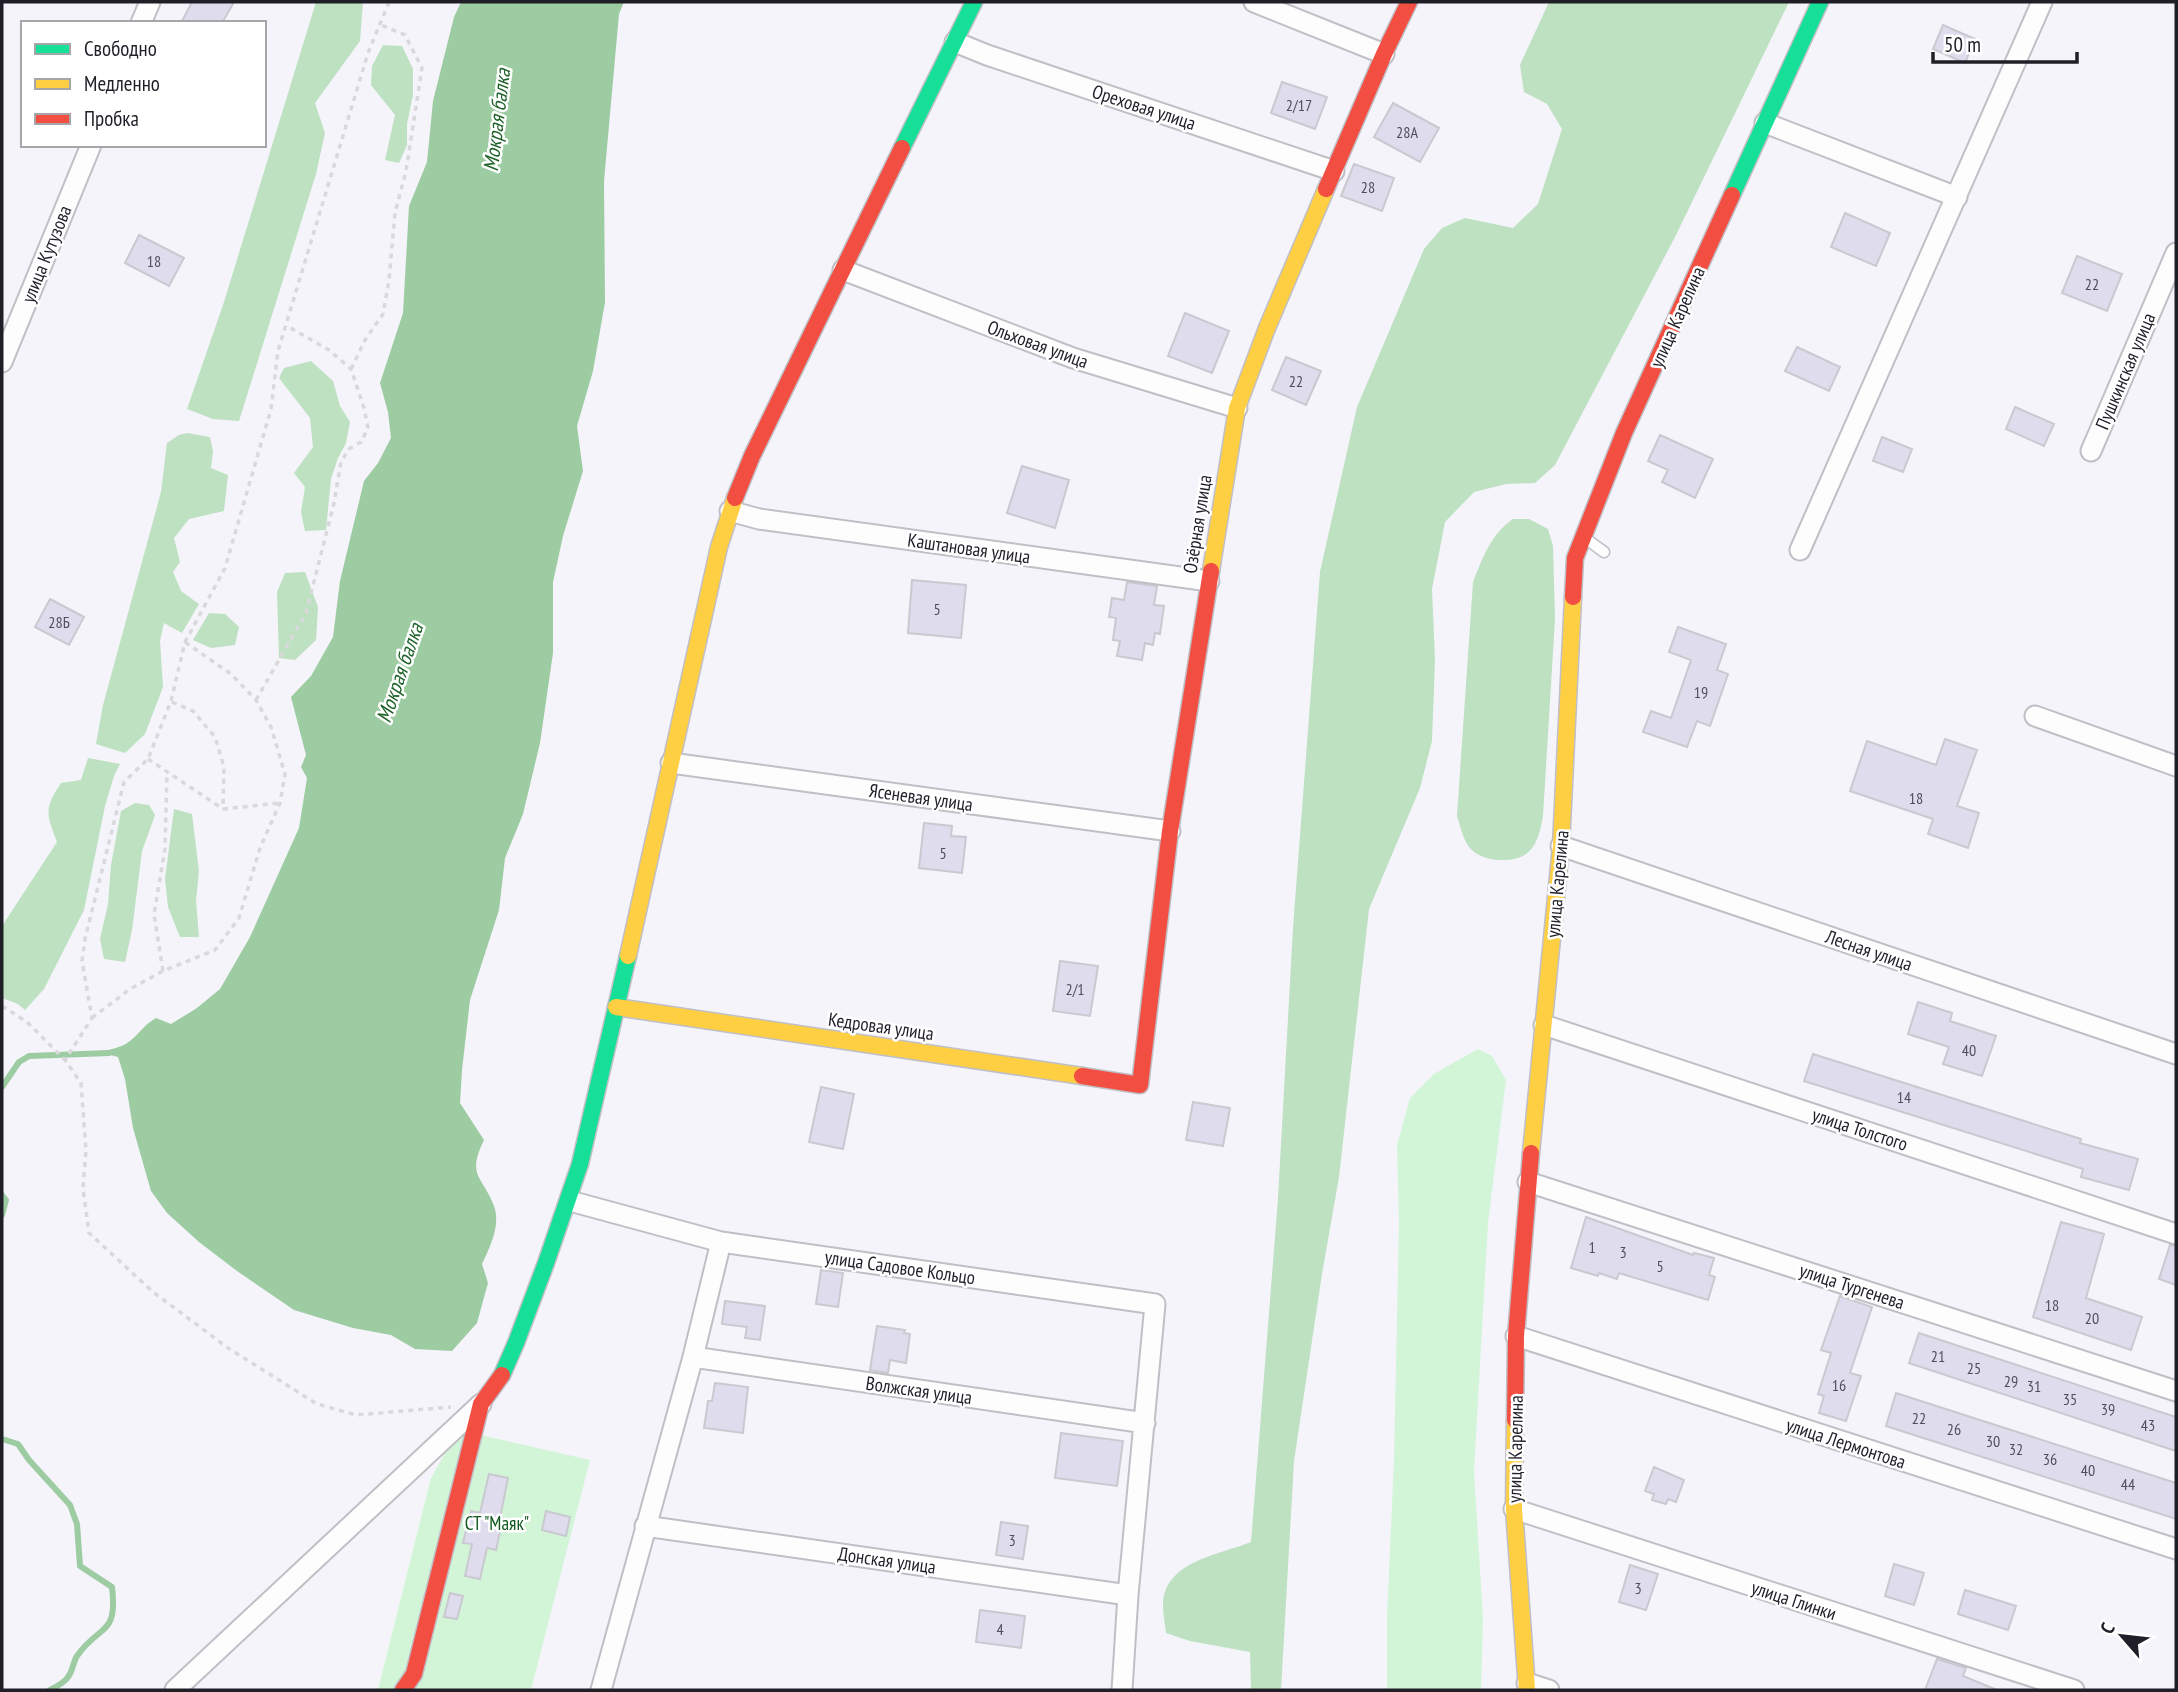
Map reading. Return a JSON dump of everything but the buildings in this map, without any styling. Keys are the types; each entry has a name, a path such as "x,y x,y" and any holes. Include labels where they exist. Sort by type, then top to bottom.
{"street":[{"path":"142,21 150,2"},
{"path":"175,1690 481,1404 491,1394 509,1360 570,1201 586,1144 719,547 730,510 752,456 974,2"},
{"path":"1254,2 1384,54"},
{"name":"Озёрная улица","path":"1140,1085 1170,831 1237,408 1267,328 1384,54 1409,2"},
{"name":"улица Карелина","path":"1527,1687 1514,1510 1516,1336 1528,1182 1562,846 1575,558 1630,421 1821,2"},
{"path":"1800,550 2042,2"},
{"name":"Ореховая улица","path":"955,42 1334,171"},
{"path":"1765,123 1957,197"},
{"name":"улица Кутузова","path":"2,362 90,147"},
{"name":"Пушкинская улица","path":"2091,450 2176,253"},
{"name":"Ольховая улица","path":"843,270 1073,358 1237,408"},
{"name":"Каштановая улица","path":"730,510 759,519 1209,581"},
{"path":"2035,716 2176,765"},
{"name":"Ясеневая улица","path":"671,763 1170,831"},
{"name":"Лесная улица","path":"1562,846 2176,1054"},
{"name":"Кедровая улица","path":"616,1007 1140,1085"},
{"name":"улица Толстого","path":"1544,1025 2176,1234"},
{"name":"улица Тургенева","path":"1528,1182 2176,1391"},
{"path":"570,1201 722,1241 693,1357 601,1690"},
{"name":"улица Садовое Кольцо","path":"722,1241 1155,1304 1128,1595 1122,1690"},
{"name":"улица Лермонтова","path":"1516,1336 2176,1549"},
{"name":"Волжская улица","path":"693,1357 1145,1423"},
{"path":"403,1690 414,1674 481,1404"},
{"name":"улица Глинки","path":"1514,1510 2074,1690"},
{"name":"Донская улица","path":"645,1526 1128,1595"},
{"path":"1527,1687 1549,1690"}],"lane":[{"path":"1582,535 1604,552"}],"path":[{"path":"92,1018 82,961 85,939 124,782 148,759 171,702 185,642 225,568 271,409 278,351 368,52 389,2"},
{"path":"351,369 365,340 383,314 395,213 406,172 422,68 405,35 381,25"},
{"path":"256,700 306,613 334,503 341,462 349,449 361,442 368,428 351,369 329,350 287,326"},
{"path":"65,1060 92,1018 130,989 163,971 215,950 239,918 260,848 280,803 285,774 271,727 256,700 231,674 185,642"},
{"path":"171,702 193,711 215,737 224,767 223,809"},
{"path":"148,759 223,809 280,803"},
{"path":"163,971 154,914 164,849 167,772"},
{"path":"2,1006 27,1022 65,1060 81,1083 86,1150 83,1188 89,1233 153,1292 228,1348 317,1404 356,1415 481,1404"}],"green space":[{"path":"1478,1049 1492,1056 1506,1080 1488,1223 1474,1471 1483,1619 1481,1690 1387,1690 1399,1223 1397,1145 1410,1098 1434,1074"},
{"name":"СТ \"Маяк\"","path":"458,1430 590,1460 531,1690 378,1690 431,1478"}],"shaded area":[{"path":"316,2 363,2 360,41 315,103 325,133 316,174 239,421 213,419 187,409 224,302"},
{"path":"1549,2 1789,2 1675,237 1555,465 1535,483 1506,484 1474,492 1445,522 1432,589 1435,660 1432,741 1420,788 1369,909 1339,1177 1294,1461 1281,1690 1251,1690 1250,1652 1190,1641 1166,1633 1163,1605 1166,1590 1173,1578 1183,1569 1209,1556 1251,1542 1278,1199 1293,928 1320,572 1357,407 1424,249 1442,228 1465,218 1513,228 1538,204 1562,129 1547,104 1524,92 1520,65"},
{"path":"383,45 402,46 413,69 407,145 399,163 385,160 395,115 371,85 372,66"},
{"path":"311,361 333,381 340,406 350,422 346,443 331,479 326,530 305,531 301,512 305,487 294,473 313,447 310,418 279,378 284,368"},
{"path":"187,433 210,437 213,451 211,468 228,475 224,511 189,519 174,538 180,562 173,572 181,591 199,604 182,633 164,623 160,641 163,687 145,734 125,753 96,744 103,705 161,492 167,443"},
{"path":"1513,519 1529,519 1548,529 1553,546 1555,619 1543,816 1539,835 1526,854 1510,860 1499,860 1482,856 1469,847 1457,816 1473,582 1493,539"},
{"path":"305,572 318,607 316,640 295,660 279,658 277,592 285,573"},
{"path":"209,613 225,614 239,627 235,645 211,648 193,640"},
{"path":"88,758 120,764 105,806 84,910 44,989 25,1010 2,998 2,926 57,842 48,811 52,799 61,783 81,780"},
{"path":"135,803 149,805 155,815 142,851 125,962 104,959 100,939 108,904 111,865 121,811"},
{"path":"174,809 192,814 199,871 196,901 199,937 180,937 168,907 165,879"}],"water":[{"path":"461,2 624,2 619,14 604,181 605,302 593,371 577,426 583,471 563,536 553,582 553,653 540,743 523,814 505,858 499,910 470,1000 462,1070 460,1103 484,1140 476,1169 494,1206 496,1221 482,1264 488,1283 477,1323 452,1351 415,1349 391,1335 353,1328 294,1310 199,1242 167,1213 151,1191 133,1128 125,1079 118,1057 98,1052 126,1043 156,1018 171,1024 220,989 250,937 299,828 307,778 301,767 306,755 291,697 311,676 333,637 340,581 364,481 378,463 391,438 388,412 380,383 403,313 409,206 427,162 433,101 454,17"}],"waterway":[{"name":"Мокрая балка","path":"2,1087 19,1062 29,1056 109,1053"},
{"name":"Мокрая балка","path":"2,1195 6,1200 2,1215"},
{"name":"Мокрая балка","path":"2,1439 18,1444 70,1505 77,1524 80,1566 112,1587 113,1603 109,1622 77,1656 67,1679 50,1690"}],"traffic: fast":[{"path":"902,148 974,2"},
{"path":"1732,195 1820,2"},
{"path":"502,1375 546,1263 580,1164 628,956"}],"traffic: slow":[{"path":"1211,571 1237,408 1267,328 1326,189"},
{"path":"628,956 719,547 735,498"},
{"path":"1531,1153 1561,846 1573,597"},
{"path":"616,1007 1082,1076"},
{"path":"1515,1420 1514,1509 1527,1690"}],"traffic: jam":[{"path":"1326,189 1409,2"},
{"path":"735,498 752,456 902,148"},
{"path":"1573,597 1575,558 1624,433 1732,195"},
{"path":"1082,1076 1140,1085 1170,831 1211,571"},
{"path":"1515,1420 1516,1336 1531,1153"},
{"path":"403,1690 414,1674 481,1404 502,1375"}]}
